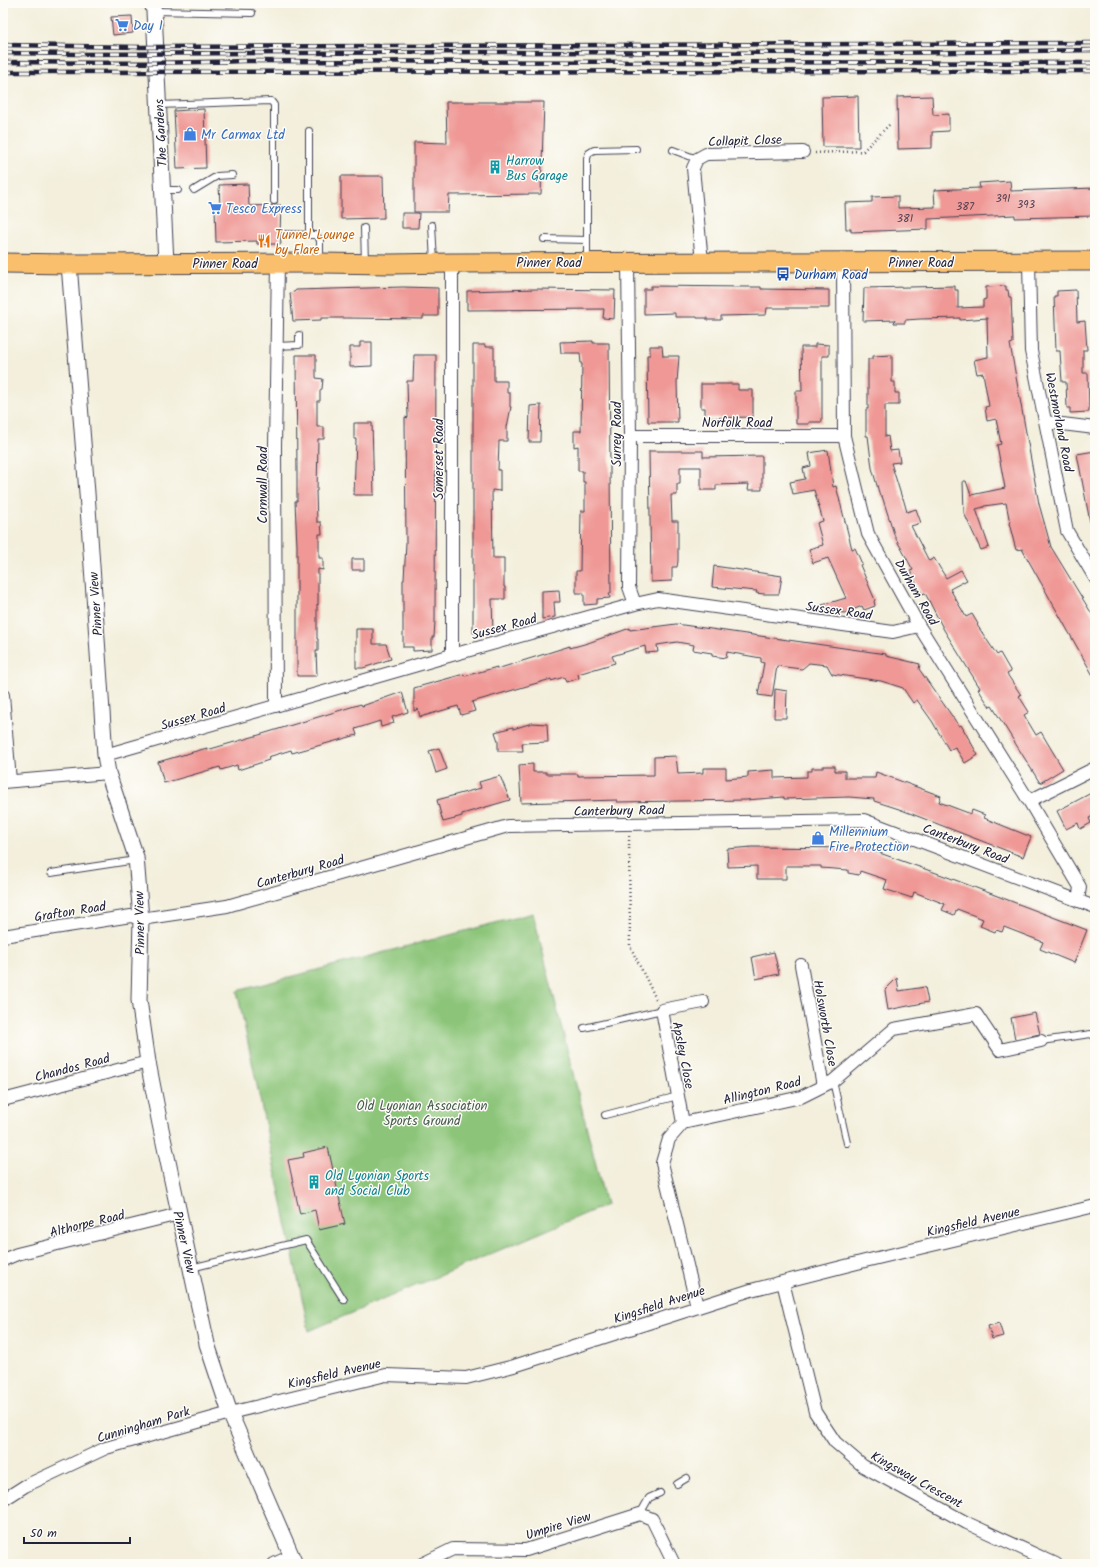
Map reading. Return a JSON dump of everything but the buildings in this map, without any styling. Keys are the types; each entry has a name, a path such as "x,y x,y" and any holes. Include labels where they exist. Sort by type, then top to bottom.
{"main road":[{"name":"Pinner Road","path":"3,263 365,264 1095,261"}],"street":[{"name":"The Gardens","path":"153,7 159,105 170,190 166,263"},
{"name":"Collapit Close","path":"702,262 693,168 697,159 706,154 803,152"},
{"name":"Surrey Road","path":"628,262 630,436 629,587 635,604"},
{"name":"Durham Road","path":"843,262 844,436 868,534 919,626 1029,800 1080,887 1078,901"},
{"name":"Westmorland Road","path":"1030,262 1031,350 1067,532 1095,578"},
{"name":"Somerset Road","path":"452,263 452,655"},
{"name":"Pinner View","path":"69,264 87,493 105,755 108,772 136,860 140,919 139,1000 148,1062 207,1344 230,1413 293,1560"},
{"name":"Cornwall Road","path":"276,706 276,346 278,264"},
{"path":"1046,422 1095,428"},
{"name":"Norfolk Road","path":"630,436 844,436"},
{"name":"Sussex Road","path":"105,755 452,655 635,604 658,599 893,632 919,626"},
{"path":"3,695 6,781 108,772"},
{"path":"1029,800 1095,768"},
{"name":"Canterbury Road","path":"140,919 228,906 508,826 864,820 1095,907"},
{"name":"Grafton Road","path":"3,936 131,916 140,919"},
{"name":"Holsworth Close","path":"801,965 828,1084"},
{"name":"Apsley Close","path":"683,1123 662,1010 703,1002"},
{"name":"Allington Road","path":"683,1123 801,1097 828,1084 894,1029 976,1014 1000,1050 1041,1041"},
{"name":"Chandos Road","path":"3,1100 148,1062"},
{"path":"683,1123 669,1139 662,1162 697,1306"},
{"name":"Kingsfield Avenue","path":"230,1413 386,1375 466,1378 514,1366 697,1306 751,1290 864,1261 1095,1206"},
{"name":"Althorpe Road","path":"3,1260 17,1254 179,1214"},
{"name":"Kingsway Crescent","path":"783,1282 815,1412 835,1442 863,1466 870,1470 967,1522 1056,1564"},
{"name":"Cunningham Park","path":"3,1500 25,1486 106,1448 230,1413"},
{"path":"640,1514 652,1519 674,1564"},
{"name":"Umpire View","path":"422,1564 453,1549 526,1550 640,1514"},
{"path":"274,1564 293,1560"}],"lane":[{"path":"153,7 252,13"},
{"path":"159,105 271,101 274,105 274,201"},
{"path":"309,131 309,235"},
{"path":"588,262 587,158 589,153 594,150 636,149"},
{"path":"673,150 697,159"},
{"path":"194,190 217,176 232,175"},
{"path":"432,225 434,263"},
{"path":"364,228 365,264"},
{"path":"284,234 316,235 320,240 320,263"},
{"path":"544,239 587,240"},
{"path":"276,346 299,345 299,335"},
{"path":"51,873 136,860"},
{"path":"584,1028 662,1010"},
{"path":"1041,1041 1091,1034 1095,1037"},
{"path":"828,1084 847,1143"},
{"path":"606,1115 678,1096"},
{"path":"191,1268 306,1240 344,1300"},
{"path":"677,1484 687,1478"},
{"path":"640,1514 649,1498 660,1493"}],"path":[{"path":"803,152 863,151 890,124"},
{"path":"629,825 630,946 662,1010"}],"green space":[{"name":"Old Lyonian Association Sports Ground","path":"533,913 606,1205 309,1331 237,991"}],"railway":[{"path":"3,45 142,47 1095,43"},
{"path":"3,53 888,53 1095,50"},
{"path":"3,62 152,63 242,61 1095,63"},
{"path":"3,72 1095,71"}],"place":[{"name":"Day 1","path":"122,25"},
{"name":"Mr Carmax Ltd","path":"190,134"},
{"name":"Harrow Bus Garage","path":"495,167"},
{"name":"Tesco Express","path":"215,208"},
{"name":"Tunnel Lounge by Flare","path":"264,241"},
{"name":"Durham Road","path":"783,274"},
{"name":"Millennium Fire Protection","path":"818,838"},
{"name":"Old Lyonian Sports and Social Club","path":"314,1182"}]}
